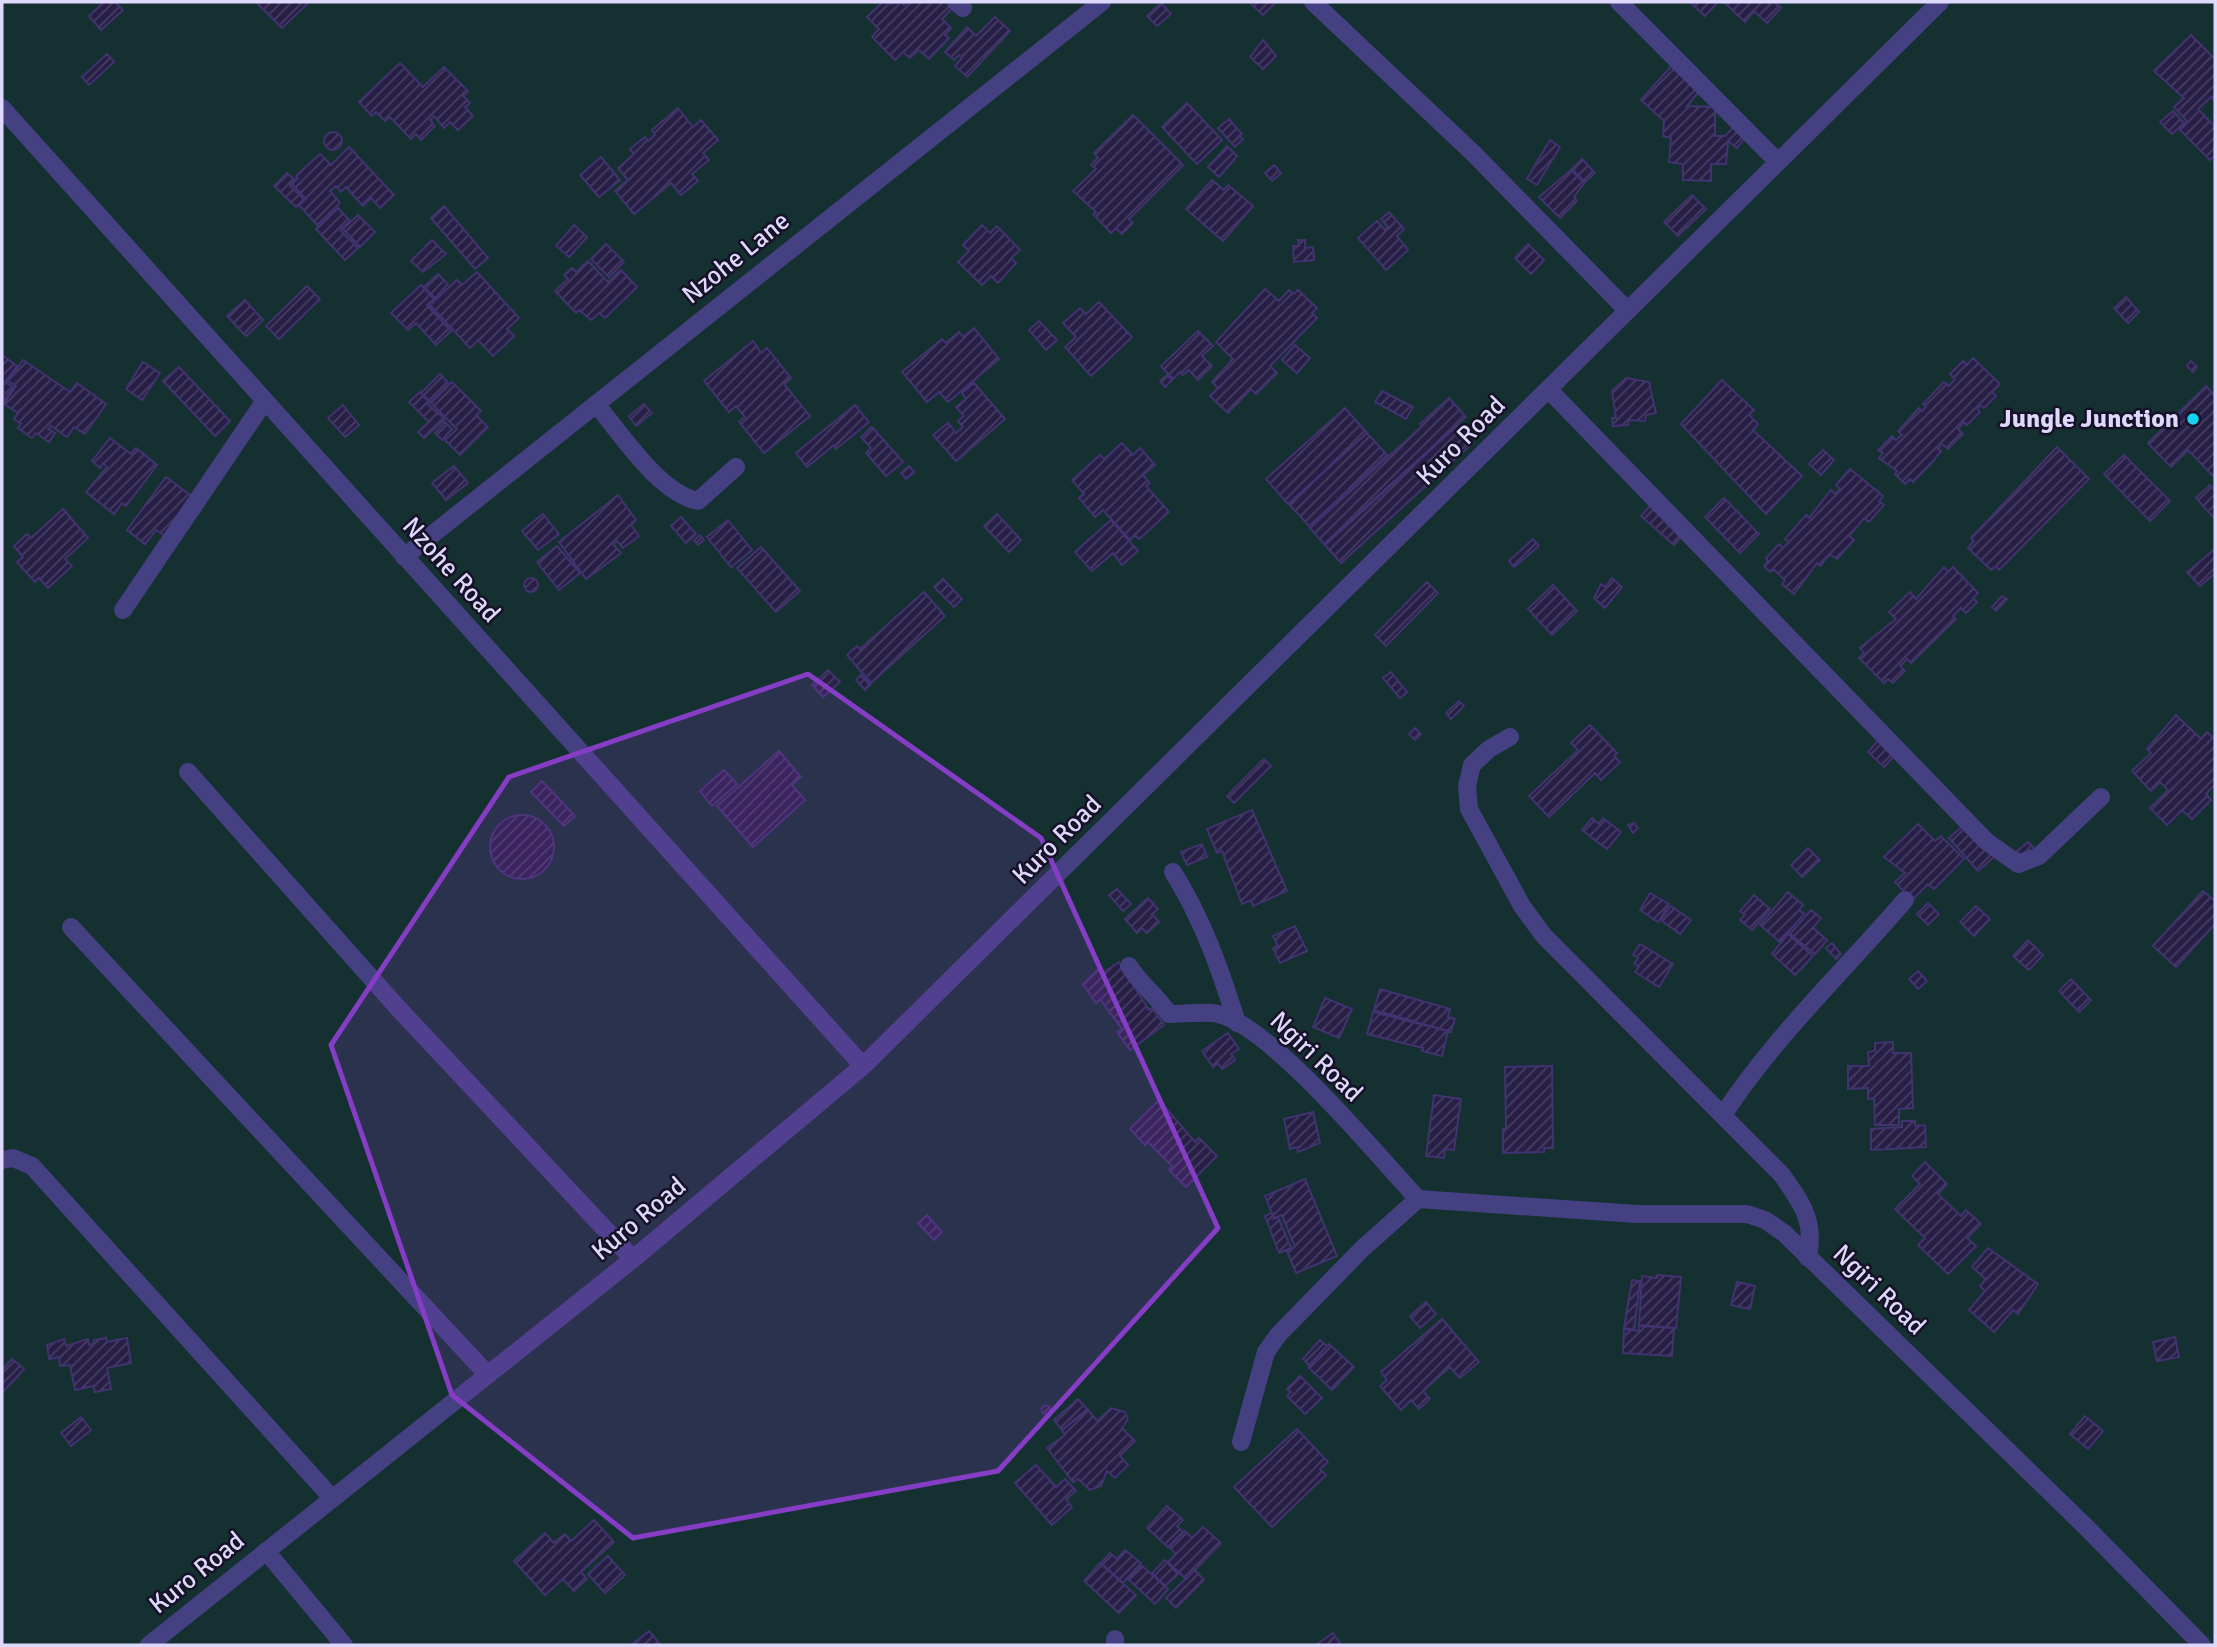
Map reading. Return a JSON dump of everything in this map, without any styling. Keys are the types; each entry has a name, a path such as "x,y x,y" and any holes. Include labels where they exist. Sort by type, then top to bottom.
{"street":[{"name":"Nzohe Lane","path":"404,557 1102,2"},
{"path":"1312,2 1473,153 1627,310"},
{"path":"1619,2 1776,160"},
{"name":"Kuro Road","path":"149,1645 633,1259 863,1066 1549,390 1776,160 1940,2"},
{"name":"Nzohe Road","path":"2,107 264,402 863,1066"},
{"path":"1549,390 1986,841 2009,860 2018,864 2039,856 2101,797"},
{"path":"122,610 264,402"},
{"path":"596,404 664,484 682,498 698,501 736,467"},
{"path":"1510,737 1489,749 1472,765 1466,786 1469,809 1522,906 1544,936 1782,1175 1804,1209 1812,1236 1808,1258"},
{"path":"188,772 398,1008 633,1259"},
{"path":"1173,872 1195,908 1216,958 1237,1023"},
{"path":"1723,1115 1751,1075 1905,900"},
{"path":"71,927 488,1375"},
{"name":"Ngiri Road","path":"1129,966 1140,984 1157,997 1170,1014 1217,1014 1251,1029 1294,1066 1418,1199 1637,1214 1747,1214 1765,1220 1784,1233 2087,1528 2202,1645"},
{"path":"2,1160 13,1158 32,1166 332,1498"},
{"path":"1241,1442 1266,1352 1278,1335 1362,1248 1418,1199"},
{"path":"266,1551 344,1645"}],"highlighted area":[{"path":"808,674 1041,838 1218,1228 998,1471 633,1538 452,1395 331,1045 509,777"}],"green space":[{"path":"2,2 2215,2 2215,1645 2,1645"}],"building":[{"path":"104,2 115,2 123,10 101,30 89,16"},
{"path":"256,2 309,2 282,28"},
{"path":"883,2 901,2 904,5 908,2 954,2 956,4 942,19 951,28 945,35 949,38 929,59 919,50 910,58 903,52 895,60 872,37 879,29 867,17"},
{"path":"1249,2 1276,2 1263,15"},
{"path":"1690,2 1718,2 1705,16"},
{"path":"1724,2 1774,2 1781,8 1767,23 1754,11 1745,22"},
{"path":"1161,3 1171,14 1157,26 1147,16"},
{"path":"995,17 1010,31 967,77 955,66 962,58 959,55 954,60 945,52 967,27 976,36"},
{"path":"2191,35 2215,59 2215,101 2211,97 2198,109 2215,127 2215,155 2210,160 2179,129 2187,121 2174,107 2184,98 2154,71"},
{"path":"1263,40 1276,56 1263,69 1250,57"},
{"path":"107,54 114,62 89,85 82,77"},
{"path":"400,63 423,87 444,67 468,91 463,96 470,103 465,107 473,116 458,130 450,122 444,128 434,116 430,120 435,126 421,140 416,134 411,139 390,117 385,121 376,112 372,116 359,102"},
{"path":"1674,63 1700,90 1687,106 1715,107 1715,136 1725,136 1736,125 1747,135 1737,148 1728,141 1726,164 1711,164 1711,181 1683,180 1683,164 1669,162 1671,138 1663,136 1664,121 1641,100"},
{"path":"1187,103 1222,140 1197,164 1162,127"},
{"path":"678,108 693,127 701,120 718,140 703,153 709,160 692,174 698,181 681,195 671,183 634,214 615,191 628,180 618,168 634,154 630,149 645,137 648,141 655,135 652,130"},
{"path":"2173,111 2184,123 2172,134 2160,122"},
{"path":"1133,115 1183,165 1129,219 1133,223 1122,234 1116,228 1111,233 1093,214 1096,212 1073,191 1096,169 1091,165 1098,158 1094,153"},
{"path":"1229,119 1242,134 1239,136 1243,139 1235,147 1218,128"},
{"path":"333,132 339,135 342,141 339,147 333,150 327,147 324,141 327,135"},
{"path":"1550,140 1560,147 1537,185 1527,179"},
{"path":"1227,146 1237,156 1219,177 1208,167"},
{"path":"349,147 394,195 380,208 371,198 363,206 346,187 341,192 336,186 330,191 340,203 317,225 299,205 306,199 292,184 298,178 296,176 320,154 331,165"},
{"path":"601,157 620,180 599,197 580,175"},
{"path":"1582,159 1595,173 1585,182 1572,169"},
{"path":"1274,165 1281,173 1272,181 1265,173"},
{"path":"1571,170 1584,183 1574,197 1577,201 1560,218 1539,197"},
{"path":"287,173 295,180 290,186 304,199 296,207 274,186"},
{"path":"1212,180 1224,190 1228,185 1253,206 1223,241 1186,209"},
{"path":"1692,195 1706,209 1678,236 1664,222"},
{"path":"444,206 488,258 475,269 431,218"},
{"path":"338,208 350,221 340,230 358,248 345,260 316,229"},
{"path":"1389,212 1404,229 1397,236 1408,250 1386,270 1358,238 1377,221 1385,230 1388,227 1381,219"},
{"path":"358,215 375,232 360,247 343,229"},
{"path":"574,225 587,237 569,257 556,246"},
{"path":"982,225 990,233 997,226 1020,250 1011,258 1016,263 998,283 991,276 982,285 958,262 969,251 963,245"},
{"path":"432,240 446,254 423,272 411,261"},
{"path":"1298,240 1305,240 1305,248 1313,247 1314,260 1294,262 1293,246 1299,246"},
{"path":"606,244 624,262 609,277 591,259"},
{"path":"1528,244 1544,260 1531,274 1515,258"},
{"path":"588,261 608,282 621,270 637,287 605,318 599,313 591,320 579,310 576,313 555,291 568,279 564,275 572,268 576,272"},
{"path":"477,272 519,318 507,329 514,336 493,356 478,340 470,348 430,305 457,280 462,285"},
{"path":"438,274 448,284 435,298 424,287"},
{"path":"421,285 434,299 427,305 451,331 436,345 416,323 408,330 391,313"},
{"path":"307,286 320,299 279,339 266,326"},
{"path":"1265,289 1279,301 1289,290 1294,294 1298,290 1317,308 1312,313 1317,318 1270,366 1277,373 1256,394 1251,389 1228,413 1210,396 1218,388 1212,382 1233,359 1216,342"},
{"path":"2126,297 2139,312 2128,323 2114,308"},
{"path":"245,300 263,320 246,336 227,316"},
{"path":"1099,302 1132,337 1091,376 1065,347 1076,337 1063,323 1080,308 1086,314"},
{"path":"1039,321 1057,340 1046,350 1029,330"},
{"path":"974,328 999,359 948,402 939,392 927,402 902,372 942,339 946,343 959,332 963,337"},
{"path":"1198,331 1213,346 1202,356 1212,366 1198,380 1189,370 1183,375 1180,372 1173,379 1161,366"},
{"path":"753,341 761,353 767,348 791,378 784,384 810,416 764,453 739,422 745,417 736,406 729,412 704,381"},
{"path":"1295,345 1310,358 1297,373 1282,360"},
{"path":"2,355 17,366 5,382 13,387 4,401"},
{"path":"1973,358 2000,384 1992,392 1996,396 1984,408 1980,405 1977,408 1980,412 1967,425 1964,422 1958,429 1963,434 1948,449 1942,444 1938,449 1941,451 1929,466 1913,482 1910,479 1905,484 1895,474 1897,471 1879,458 1883,453 1878,450 1892,436 1896,440 1902,435 1898,431 1919,408 1922,411 1926,407 1923,404 1944,382 1949,386 1955,379 1950,374 1963,361 1967,365"},
{"path":"23,360 70,392 77,383 106,404 85,434 74,427 67,437 51,426 48,429 55,433 49,442 36,433 32,438 18,428 21,424 14,419 18,413 4,404 16,386 8,381"},
{"path":"2191,361 2197,367 2193,372 2187,366"},
{"path":"143,362 160,373 142,400 126,389"},
{"path":"179,367 230,421 215,436 163,381"},
{"path":"440,374 449,384 431,402 421,393"},
{"path":"1167,375 1172,380 1165,387 1160,381"},
{"path":"1626,378 1649,382 1656,413 1646,415 1645,421 1628,420 1628,425 1613,426 1612,418 1616,418 1612,391"},
{"path":"1722,380 1754,410 1749,415 1758,424 1753,430 1802,476 1766,514 1681,424"},
{"path":"452,382 481,411 476,415 488,427 460,455 445,440 457,429 431,403"},
{"path":"974,383 1005,419 956,461 933,435 948,423 956,433 963,427 958,421 964,416 956,407 966,399 962,393"},
{"name":"Jungle Junction","path":"2206,386 2215,396 2215,478 2188,450 2171,467 2148,443"},
{"path":"1382,391 1413,407 1406,419 1375,402"},
{"path":"420,392 429,402 427,404 445,419 424,438 418,432 429,422 409,402"},
{"path":"1449,398 1466,417 1324,544 1310,528"},
{"path":"644,404 652,413 636,426 629,416"},
{"path":"343,405 359,425 345,437 328,418"},
{"path":"855,405 869,422 836,449 834,445 807,467 796,453"},
{"path":"1345,408 1367,433 1288,504 1266,479"},
{"path":"445,422 452,429 442,440 435,433"},
{"path":"1457,426 1473,443 1341,563 1325,545"},
{"path":"872,427 903,462 886,476 866,453 871,448 861,437"},
{"path":"1367,433 1387,455 1309,526 1289,504"},
{"path":"110,438 131,454 136,448 157,465 126,506 122,503 114,514 86,492 107,467 103,463 100,468 92,461"},
{"path":"1122,443 1133,455 1140,448 1155,465 1143,475 1150,483 1146,486 1169,512 1139,539 1135,535 1130,540 1103,510 1095,517 1079,498 1084,494 1072,480 1100,455 1104,459"},
{"path":"2057,447 2089,479 1999,570 1996,566 1991,570 1968,548 1974,541 1971,538"},
{"path":"1823,450 1834,460 1821,475 1809,464"},
{"path":"2124,455 2170,501 2150,521 2104,474"},
{"path":"454,466 468,483 446,500 432,483"},
{"path":"909,466 914,472 906,479 901,473"},
{"path":"1850,469 1883,496 1879,501 1884,505 1869,522 1864,518 1849,536 1854,540 1837,559 1830,554 1820,566 1817,563 1794,594 1782,584 1785,580 1773,569 1770,572 1764,566 1768,561 1766,558 1779,544 1783,548 1789,542 1785,539 1806,515 1809,518 1831,490 1835,494 1840,489 1836,485"},
{"path":"166,477 194,498 165,536 156,530 145,544 127,530"},
{"path":"2210,485 2215,491 2215,519 2196,498"},
{"path":"618,495 636,520 631,525 639,536 623,548 617,541 613,544 621,553 586,579 559,542"},
{"path":"1724,498 1759,534 1740,553 1705,517"},
{"path":"1650,506 1683,535 1674,545 1641,516"},
{"path":"63,509 88,538 65,559 72,566 48,588 39,578 35,582 17,562 23,557 14,546 27,534 31,538"},
{"path":"543,514 559,534 538,550 522,531"},
{"path":"997,514 1021,540 1009,552 984,526"},
{"path":"681,517 696,534 686,543 671,526"},
{"path":"728,520 752,550 731,567 707,537"},
{"path":"1111,520 1138,551 1122,565 1113,553 1092,571 1075,552"},
{"path":"700,535 704,540 698,545 694,540"},
{"path":"1533,539 1539,546 1514,567 1509,561"},
{"path":"557,546 580,573 559,590 537,562"},
{"path":"761,547 800,591 776,612 737,568"},
{"path":"2215,549 2215,573 2200,586 2187,572"},
{"path":"1944,567 1948,572 1953,567 1978,593 1973,598 1977,602 1966,613 1961,608 1953,616 1956,619 1911,663 1907,659 1900,666 1905,671 1893,683 1888,679 1884,683 1859,658 1864,653 1860,648 1896,619 1889,612 1910,592 1916,599"},
{"path":"531,578 536,580 536,590 531,592 526,590 524,585 526,580"},
{"path":"1612,578 1622,587 1605,608 1594,598 1601,584 1605,587"},
{"path":"943,579 962,599 954,607 934,587"},
{"path":"1427,582 1438,593 1386,646 1375,635"},
{"path":"1553,585 1577,611 1552,635 1528,609"},
{"path":"924,592 945,616 871,683 847,655 857,646 860,649"},
{"path":"2002,596 2007,599 1996,611 1992,607"},
{"path":"828,670 840,682 823,697 812,685"},
{"path":"1391,672 1407,692 1400,698 1383,678"},
{"path":"861,675 870,685 865,690 856,680"},
{"path":"1459,701 1464,706 1451,719 1446,713"},
{"path":"2176,715 2201,739 2207,732 2215,740 2215,784 2206,794 2211,800 2192,819 2182,810 2167,825 2150,808 2168,790 2160,782 2151,791 2132,771 2151,753 2147,749"},
{"path":"1590,725 1617,753 1614,756 1620,762 1601,780 1595,773 1549,817 1529,796 1578,750 1571,743"},
{"path":"1415,728 1421,734 1415,740 1409,734"},
{"path":"1879,739 1896,754 1884,767 1868,752"},
{"path":"779,751 801,777 792,785 805,800 753,847 717,806"},
{"path":"1264,759 1271,766 1234,803 1227,796"},
{"path":"724,770 737,784 712,806 700,791"},
{"path":"542,781 575,816 564,826 531,792"},
{"path":"1252,810 1287,891 1253,906 1251,900 1242,904 1222,851 1217,853 1207,829"},
{"path":"516,815 528,815 545,824 552,835 552,859 545,870 528,879 516,879 504,874 495,865 490,853 490,841 495,829 504,820"},
{"path":"1592,818 1599,824 1603,818 1621,832 1607,849 1582,830"},
{"path":"1634,823 1638,828 1633,833 1628,825"},
{"path":"1966,823 1995,856 1978,871 1949,838"},
{"path":"1918,824 1935,841 1941,836 1964,859 1934,889 1928,884 1912,900 1895,882 1905,873 1884,857"},
{"path":"2028,842 2035,849 2024,859 2017,851"},
{"path":"1202,844 1207,857 1187,865 1181,852"},
{"path":"1808,848 1820,860 1802,877 1791,865"},
{"path":"1117,889 1131,904 1123,911 1109,895"},
{"path":"2203,891 2215,901 2215,924 2176,967 2153,946"},
{"path":"1788,892 1803,905 1799,910 1804,914 1780,942 1760,925"},
{"path":"1650,893 1669,904 1658,922 1640,910"},
{"path":"1754,895 1770,909 1752,930 1740,920 1745,915 1740,911"},
{"path":"1148,898 1158,909 1152,914 1159,922 1147,933 1142,928 1137,933 1125,919"},
{"path":"1928,903 1939,914 1928,925 1917,914"},
{"path":"1671,906 1691,920 1680,934 1661,920"},
{"path":"1976,906 1990,919 1974,936 1960,922"},
{"path":"1811,910 1821,918 1813,928 1827,940 1815,954 1790,934"},
{"path":"1295,926 1307,951 1280,963 1273,948 1278,946 1273,936"},
{"path":"1788,934 1813,956 1795,975 1772,954"},
{"path":"2028,940 2043,955 2029,970 2013,956"},
{"path":"1832,943 1841,954 1836,959 1826,948"},
{"path":"1640,944 1673,964 1659,987 1635,972 1639,967 1634,964 1638,958 1633,955"},
{"path":"1119,962 1149,1010 1152,1008 1164,1025 1130,1050 1117,1032 1122,1029 1100,999 1096,1003 1083,984 1099,968 1103,973"},
{"path":"1918,971 1927,981 1918,989 1909,979"},
{"path":"2071,979 2091,1000 2079,1012 2059,991"},
{"path":"1380,989 1450,1009 1448,1017 1455,1019 1451,1032 1374,1010"},
{"path":"1325,998 1352,1009 1339,1038 1313,1027"},
{"path":"1373,1012 1448,1031 1442,1056 1422,1051 1423,1048 1367,1034"},
{"path":"1228,1033 1239,1049 1231,1054 1235,1060 1222,1069 1218,1063 1213,1067 1202,1051"},
{"path":"1893,1042 1893,1053 1911,1053 1913,1108 1899,1109 1899,1125 1875,1125 1874,1098 1868,1099 1868,1088 1848,1089 1848,1066 1869,1066 1868,1052 1875,1051 1875,1043"},
{"path":"1552,1066 1553,1148 1544,1148 1544,1152 1503,1153 1503,1129 1506,1129 1505,1067"},
{"path":"1434,1095 1461,1099 1454,1150 1445,1149 1444,1158 1426,1156"},
{"path":"1159,1100 1195,1142 1199,1138 1217,1156 1186,1187 1169,1170 1172,1166 1148,1142 1145,1145 1130,1129"},
{"path":"1313,1112 1320,1143 1298,1152 1297,1147 1290,1149 1284,1119"},
{"path":"1902,1121 1915,1121 1915,1126 1925,1125 1926,1147 1871,1150 1871,1129 1902,1127"},
{"path":"1925,1162 1947,1184 1938,1194 1961,1216 1966,1210 1981,1224 1967,1238 1976,1246 1948,1274 1918,1245 1925,1238 1895,1209 1920,1184 1912,1176"},
{"path":"1305,1179 1337,1256 1296,1273 1287,1251 1295,1247 1282,1215 1274,1218 1265,1196"},
{"path":"1272,1213 1274,1219 1278,1217 1291,1248 1279,1253 1265,1216"},
{"path":"927,1215 942,1232 934,1240 918,1223"},
{"path":"1988,1248 2038,1284 2018,1314 2013,1310 1994,1332 1969,1310 1985,1291 1980,1286 1986,1279 1972,1267"},
{"path":"1657,1275 1681,1277 1676,1328 1639,1325 1642,1276 1657,1278"},
{"path":"1632,1280 1640,1281 1634,1330 1624,1328"},
{"path":"1737,1282 1755,1286 1750,1309 1731,1305"},
{"path":"1426,1302 1436,1314 1420,1328 1410,1316"},
{"path":"1442,1319 1479,1362 1460,1378 1450,1367 1423,1391 1430,1399 1419,1409 1411,1400 1401,1410 1380,1386 1387,1380 1381,1372"},
{"path":"1639,1326 1674,1328 1672,1356 1623,1353 1624,1329 1639,1331"},
{"path":"2175,1337 2179,1357 2157,1361 2153,1342"},
{"path":"106,1338 107,1342 127,1338 131,1363 107,1368 111,1389 95,1392 93,1386 75,1390 70,1365 60,1366 59,1357 49,1359 47,1345 64,1339 66,1346 88,1339 89,1345 94,1344 94,1340"},
{"path":"1320,1340 1327,1346 1309,1365 1303,1359"},
{"path":"1329,1344 1354,1367 1332,1390 1308,1367"},
{"path":"12,1359 24,1369 2,1393 2,1370"},
{"path":"1300,1376 1322,1398 1305,1414 1287,1396 1291,1392 1287,1389"},
{"path":"1078,1399 1087,1409 1062,1430 1054,1420"},
{"path":"1046,1405 1051,1410 1046,1415 1041,1410"},
{"path":"1111,1408 1125,1412 1128,1419 1122,1428 1135,1441 1120,1456 1128,1465 1115,1478 1107,1471 1101,1486 1090,1490 1078,1479 1073,1482 1047,1448 1065,1435 1062,1430 1088,1410 1097,1421"},
{"path":"2085,1416 2103,1431 2088,1449 2070,1434"},
{"path":"81,1417 91,1430 71,1446 61,1433"},
{"path":"1297,1429 1328,1462 1320,1469 1326,1475 1272,1527 1234,1487"},
{"path":"1036,1465 1056,1487 1065,1479 1076,1491 1066,1499 1072,1507 1052,1525 1015,1483"},
{"path":"1167,1506 1183,1520 1177,1526 1183,1532 1168,1547 1147,1528"},
{"path":"594,1520 614,1542 581,1572 587,1579 574,1591 563,1579 545,1595 514,1561 545,1533 554,1543 565,1534 571,1541"},
{"path":"1203,1527 1221,1543 1186,1579 1168,1562 1176,1554 1169,1547 1185,1531 1192,1538"},
{"path":"1125,1550 1141,1563 1123,1583 1101,1563 1110,1553 1117,1559"},
{"path":"608,1556 625,1575 605,1593 588,1574"},
{"path":"1165,1560 1178,1574 1165,1586 1152,1573"},
{"path":"1100,1563 1136,1595 1119,1613 1084,1581"},
{"path":"1141,1565 1168,1589 1155,1604 1128,1579"},
{"path":"1195,1570 1204,1580 1176,1608 1166,1598"},
{"path":"649,1631 661,1645 631,1645"},
{"path":"1333,1633 1341,1645 1316,1645"}],"place":[{"name":"Jungle Junction","path":"2193,419"}]}
